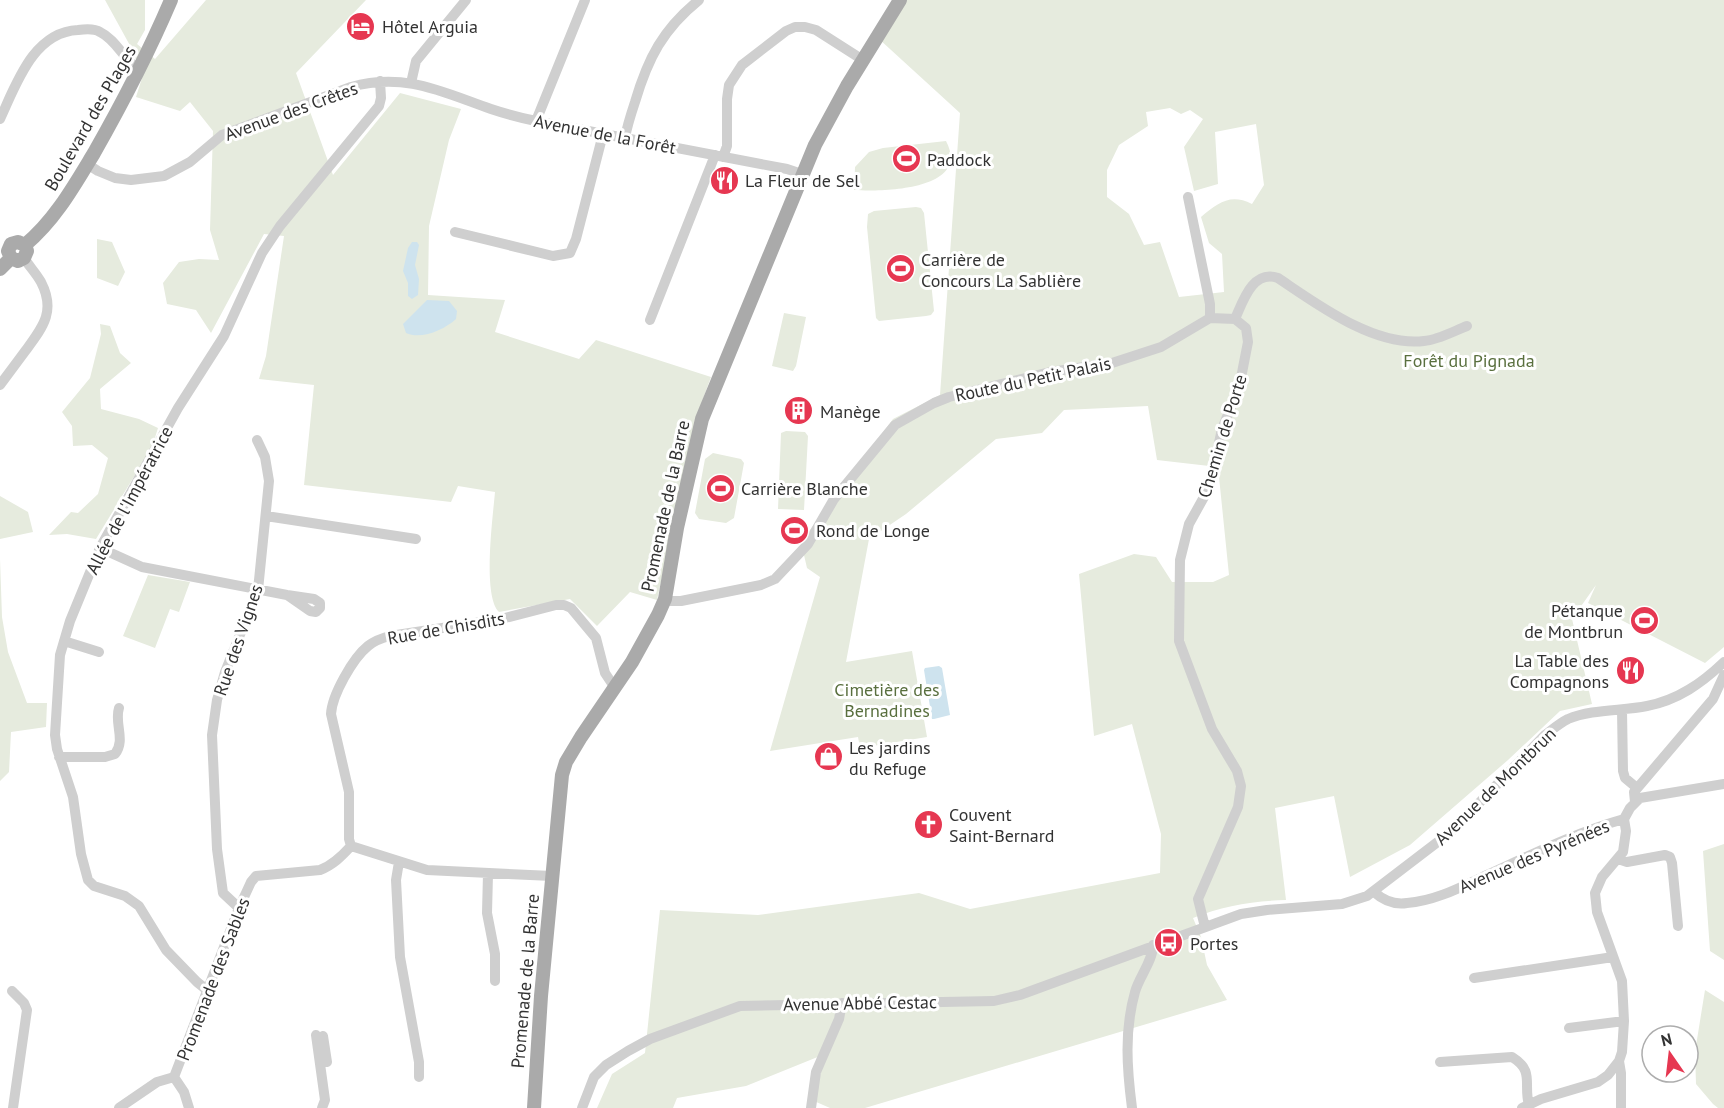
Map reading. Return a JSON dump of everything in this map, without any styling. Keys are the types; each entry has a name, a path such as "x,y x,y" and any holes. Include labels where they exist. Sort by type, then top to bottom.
{"main road":[{"name":"Boulevard des Plages","path":"0,269 14,250 59,207 87,164 140,70 171,0"},
{"name":"Promenade de la Barre","path":"534,1108 552,876 562,775 566,762 632,662 665,599 677,528 702,419 802,174 830,117 900,0"}],"street":[{"path":"411,82 416,61 466,0"},
{"path":"536,121 585,0"},
{"path":"625,138 643,73 656,47 675,22 699,0"},
{"path":"650,320 719,156 727,146 729,85 742,65 786,31 795,27 816,30 863,60"},
{"path":"0,119 29,62 53,35 72,30 99,31 132,65 140,70"},
{"name":"Avenue des Crêtes","path":"87,164 115,178 131,180 164,176 190,162 222,135 351,87 380,81 411,82"},
{"name":"Allée de l'Impératrice","path":"207,990 196,982 166,950 139,906 125,897 94,886 88,880 81,854 73,797 55,735 54,719 60,655 70,621 100,548 178,408 224,336 262,253 280,225 379,106 380,81"},
{"name":"Avenue de la Forêt","path":"411,82 504,113 536,121 787,169 802,174"},
{"path":"455,232 554,256 570,253 576,239 603,134"},
{"path":"1188,197 1210,304 1210,318 1235,319 1252,286 1260,278 1271,275 1335,317 1372,332 1405,341 1425,341 1467,326"},
{"path":"0,385 39,334 46,322 48,306 41,282 14,250"},
{"name":"Route du Petit Palais","path":"665,599 681,601 761,585 775,579 808,544 834,499 895,425 934,403 1050,372 1112,363 1161,347 1210,318"},
{"name":"Chemin de Porte","path":"1205,927 1198,899 1238,807 1241,786 1238,771 1212,729 1179,641 1180,560 1189,524 1209,488 1222,429 1239,388 1248,342 1246,328 1235,319"},
{"name":"Rue des Vignes","path":"239,908 223,893 217,849 212,735 217,700 225,672 258,590 269,481 266,457 257,440"},
{"path":"266,516 416,539"},
{"path":"100,548 142,567 287,596"},
{"name":"Rue de Chisdits","path":"351,846 349,792 331,714 331,705 360,655 374,642 390,636 501,619 564,605 571,608 596,638 605,673 615,687"},
{"path":"64,641 99,652"},
{"name":"Avenue de Montbrun","path":"1166,940 1254,912 1342,904 1361,899 1374,892 1452,831 1545,735 1559,724 1580,715 1648,706 1676,697 1697,686 1724,662"},
{"path":"1724,675 1713,699 1634,792 1635,802 1648,796 1724,784"},
{"path":"60,757 105,758 115,754 120,743 117,714 119,708"},
{"path":"1622,710 1623,771 1625,778 1637,788"},
{"name":"Avenue des Pyrénées","path":"1374,892 1389,902 1396,903 1408,903 1442,895 1576,834 1624,819 1635,802"},
{"path":"1440,1062 1512,1057 1526,1071 1526,1106 1543,1103 1598,1082 1608,1075 1619,1061 1622,1052 1624,1021 1622,981 1597,912 1595,893 1602,876 1623,852 1624,819"},
{"path":"351,846 428,870 552,876"},
{"name":"Promenade des Sables","path":"119,1108 157,1082 174,1077 239,908 256,876 320,870 328,867 351,846"},
{"path":"1618,859 1627,862 1665,855 1670,857 1678,926"},
{"path":"399,862 396,870 400,957 419,1062 419,1077"},
{"path":"488,874 487,913 495,954 495,981"},
{"name":"Avenue Abbé Cestac","path":"582,1108 594,1077 606,1065 651,1040 740,1006 994,1001 1020,995 1166,940"},
{"path":"1132,1108 1126,1059 1129,1011 1138,981 1153,953 1153,945"},
{"path":"1474,978 1613,957"},
{"path":"12,991 24,1002 27,1010 13,1108"},
{"path":"811,1108 816,1072 839,1019 842,1003"},
{"path":"1569,1028 1624,1021"},
{"path":"322,1108 326,1100 320,1035 332,1099 331,1108"},
{"path":"1619,1061 1622,1073 1621,1108"},
{"path":"174,1077 184,1092 189,1108"}],"green space":[{"path":"105,0 145,0 145,30 137,44 155,59 206,0 366,0 296,73 333,175 400,93 461,109 449,140 429,226 428,295 505,300 495,332 579,359 596,340 711,377 697,415 657,600 630,592 597,626 570,599 499,612 491,590 490,573 495,492 458,486 451,502 304,485 314,385 259,379 266,356 284,236 264,234 211,333 196,310 167,304 163,283 179,262 199,259 219,260 210,230 213,131 190,102 180,111 136,97 142,78 133,51"},
{"name":"Forêt du Pignada","path":"901,0 1724,0 1724,647 1705,663 1588,603 1596,585 1572,619 1592,704 1560,711 1508,760 1410,845 1350,877 1334,796 1275,808 1286,900 1238,905 1193,918 1201,937 1207,965 1227,1000 865,1108 830,1108 814,1101 825,1054 746,1086 677,1098 673,1108 597,1108 612,1074 645,1053 660,910 758,915 919,893 970,909 1160,873 1161,834 1132,724 1094,736 1079,574 1134,554 1156,557 1172,582 1213,582 1229,575 1218,467 1157,460 1148,406 1064,410 1042,433 996,439 906,514 869,539 846,662 912,651 927,737 860,748 858,737 770,751 820,577 807,568 801,542 893,419 940,395 960,113 879,39","holes":["1170,108 1181,114 1190,110 1203,119 1184,147 1194,191 1218,184 1215,132 1256,124 1264,185 1252,204 1237,199 1225,201 1201,217 1209,243 1222,254 1224,292 1179,297 1160,242 1144,245 1129,214 1107,197 1107,170 1119,145 1148,126 1146,112"]},
{"name":"Paddock","path":"946,141 951,157 947,170 936,179 921,185 903,188 854,190 855,167 869,152 883,148"},
{"name":"Carrière de Concours La Sablière","path":"921,208 924,213 934,311 931,315 926,316 879,321 876,318 867,227 868,214 874,211"},
{"path":"97,239 112,242 125,272 118,286 97,278"},
{"path":"784,313 806,317 793,371 772,366"},
{"path":"100,324 110,326 120,353 131,363 100,389 101,409 139,419 158,428 152,447 96,539 67,534 49,535 71,512 78,513 98,494 108,458 92,445 73,446 72,426 62,412 90,378 101,334"},
{"path":"805,432 808,436 804,510 778,509 781,433"},
{"name":"Carrière Blanche","path":"713,453 741,459 744,463 734,518 726,523 699,519 695,513 705,459"},
{"path":"0,496 28,512 33,532 0,539"},
{"path":"0,559 2,617 8,652 27,703 47,703 46,727 11,732 9,772 0,781"},
{"path":"148,575 190,582 179,612 170,609 155,648 123,636"},
{"path":"1724,844 1724,960 1710,951 1703,851"},
{"path":"1705,990 1724,1002 1724,1108 1718,1108 1713,1104 1696,1084 1700,1084 1700,1024"}],"water":[{"path":"412,242 417,242 419,245 415,265 419,279 418,295 412,299 408,296 408,283 403,271 408,248"},
{"path":"427,300 449,301 457,311 456,319 445,327 425,335 406,333 403,324"},
{"path":"939,666 942,668 950,715 932,719 924,670"}],"place":[{"name":"Hôtel Arguia","path":"361,26"},
{"name":"Paddock","path":"906,159"},
{"name":"La Fleur de Sel","path":"724,180"},
{"name":"Carrière de Concours La Sablière","path":"900,269"},
{"name":"Manège","path":"799,411"},
{"name":"Carrière Blanche","path":"720,488"},
{"name":"Rond de Longe","path":"795,530"},
{"name":"Pétanque de Montbrun","path":"1644,620"},
{"name":"La Table des Compagnons","path":"1630,670"},
{"name":"Les jardins du Refuge","path":"828,757"},
{"name":"Couvent Saint-Bernard","path":"928,824"},
{"name":"Portes","path":"1169,943"}],"park label":[{"name":"Cimetière des Bernadines","path":"887,699"}]}
